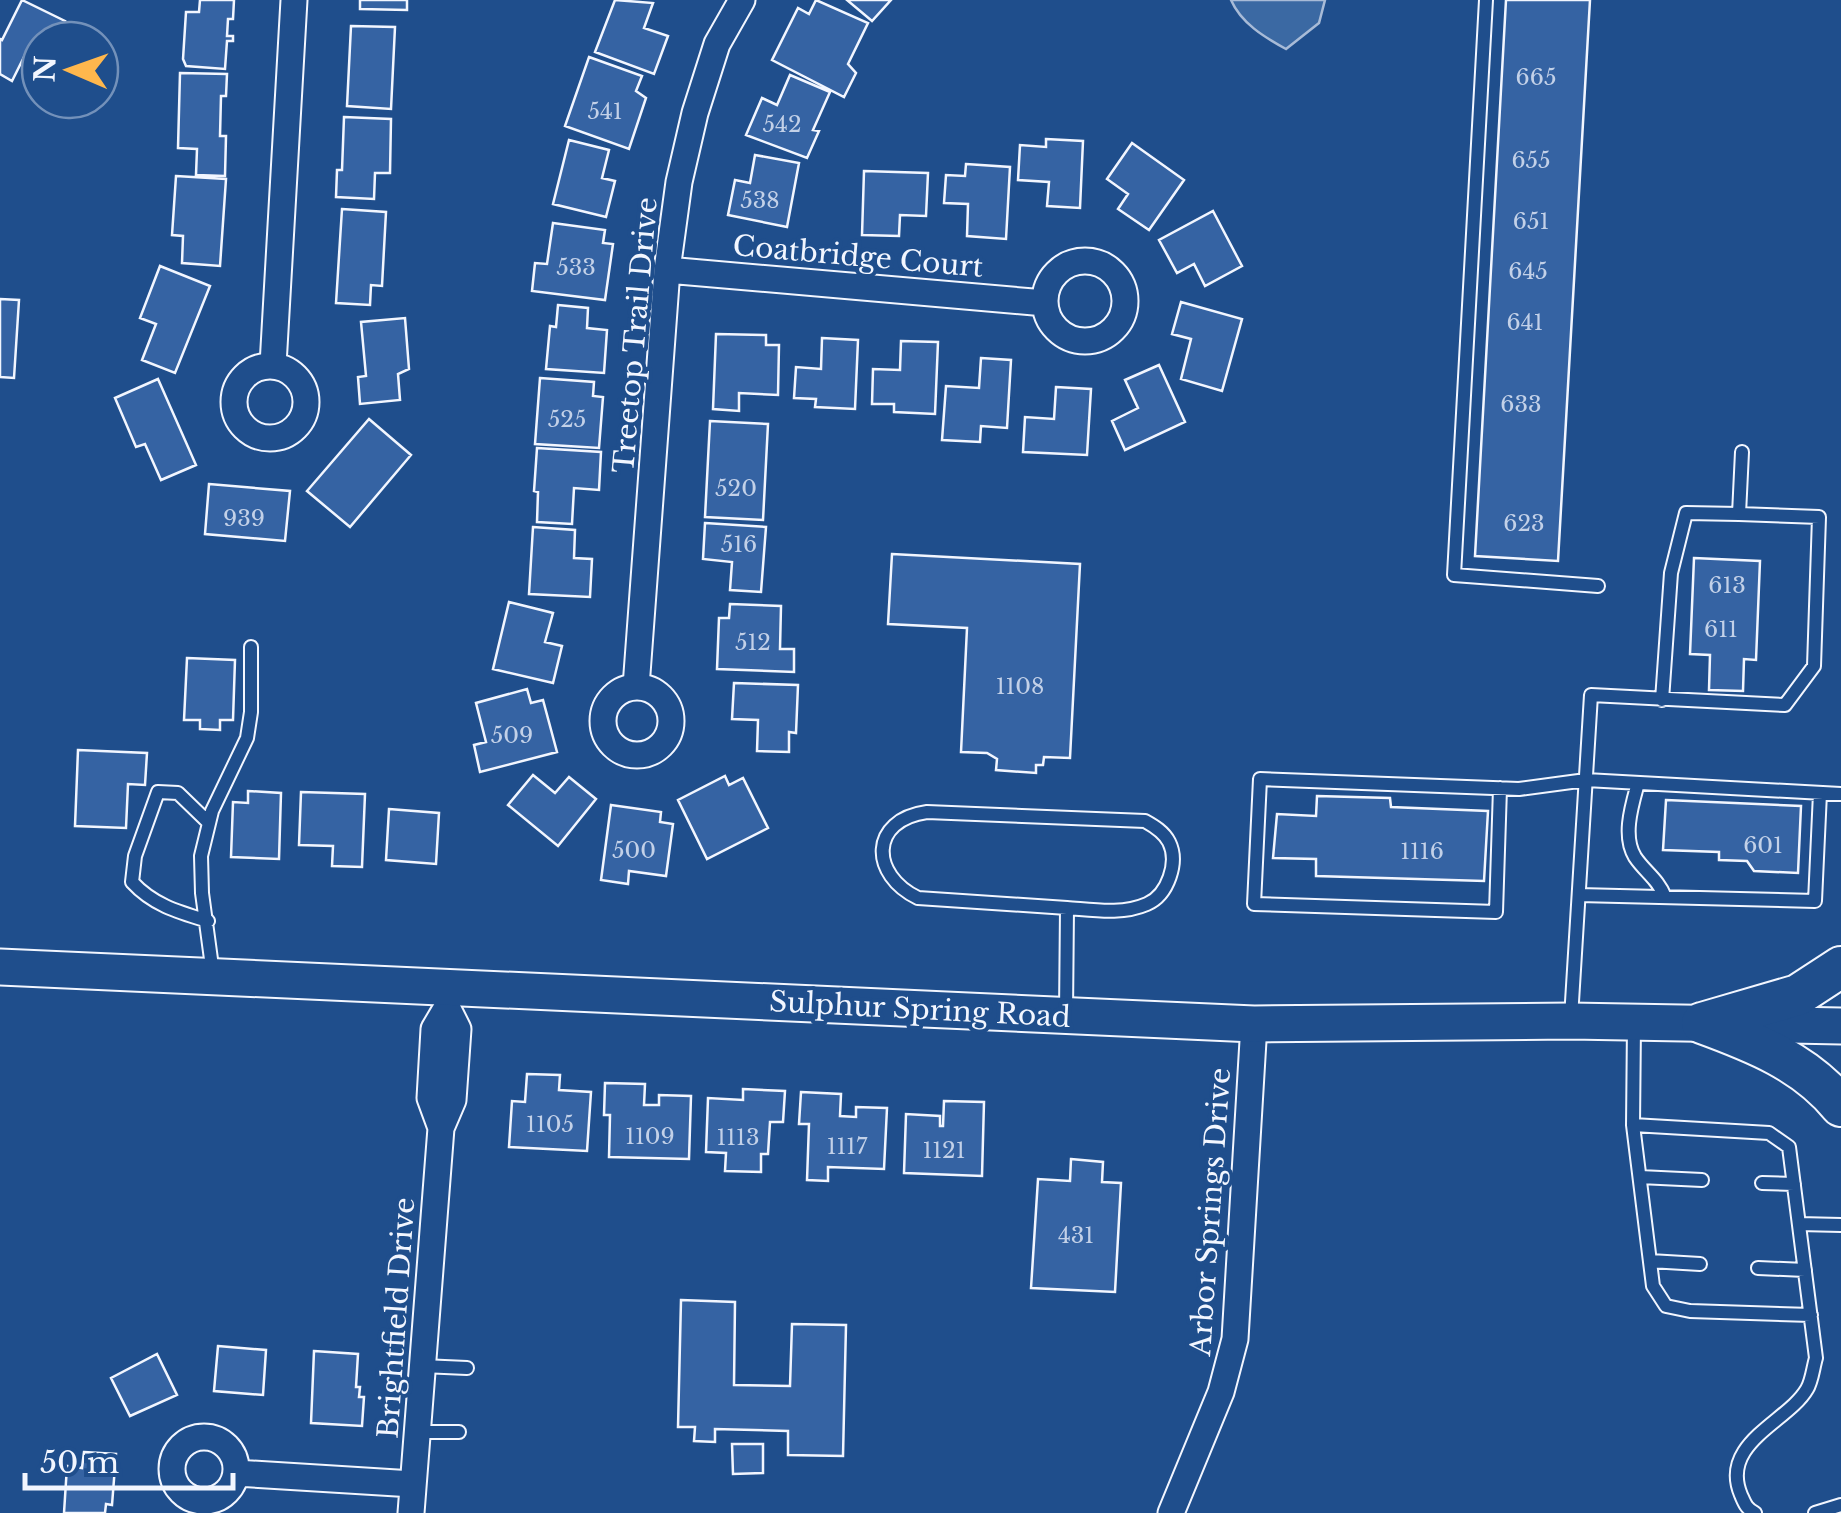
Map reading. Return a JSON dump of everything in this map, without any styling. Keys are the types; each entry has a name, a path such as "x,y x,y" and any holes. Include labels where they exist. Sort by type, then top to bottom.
{"main road":[{"name":"Sulphur Spring Road","path":"0,967 214,976 447,998 1254,1024 1570,1021 1841,1026"},
{"path":"1702,1023 1798,995 1841,968"},
{"path":"1702,1023 1762,1045 1824,1085 1841,1106"}],"street":[{"path":"273,365 294,0"},
{"name":"Treetop Trail Drive","path":"636,687 666,270 679,182 717,44 742,0"},
{"name":"Coatbridge Court","path":"666,270 1045,303"},
{"name":"Brightfield Drive","path":"412,1513 440,1128 453,1100 458,1029 447,998"},
{"name":"Arbor Springs Drive","path":"1170,1513 1221,1392 1235,1339 1254,1024"},
{"path":"236,1473 413,1484"}],"lane":[{"path":"1486,0 1454,575 1598,586"},
{"path":"1739,514 1742,452"},
{"path":"1570,1021 1591,695 1662,700 1786,705 1814,666 1819,517 1686,512 1670,573 1662,700"},
{"path":"214,976 202,894 201,856 209,823 248,738 251,646"},
{"path":"1500,788 1496,912 1254,904 1260,778 1500,788 1586,780 1841,794"},
{"path":"1638,783 1630,821 1630,846 1635,857 1659,882 1665,897"},
{"path":"208,921 146,898 132,882 135,856 158,792 178,793 209,823"},
{"path":"1578,895 1815,901 1820,794"},
{"path":"927,812 1145,820 1170,842 1174,864 1166,886 1153,902 1114,911 1067,908 918,898 903,890 888,872 882,856 884,840 890,826 907,815 927,812"},
{"path":"1066,1016 1067,908"},
{"path":"1634,1022 1633,1125 1653,1286 1666,1306 1811,1316"},
{"path":"1633,1125 1769,1134 1789,1148 1816,1358 1807,1390 1760,1433 1740,1459 1737,1484 1748,1509 1755,1513"},
{"path":"1640,1178 1702,1180"},
{"path":"1762,1183 1794,1184"},
{"path":"1800,1224 1841,1225"},
{"path":"1650,1261 1700,1264"},
{"path":"1758,1268 1805,1270"},
{"path":"422,1366 467,1368"},
{"path":"417,1432 459,1432"},
{"path":"1815,1513 1841,1505"}],"water":[{"path":"1231,0 1325,0 1319,23 1286,49 1247,22"}],"building":[{"path":"22,0 63,20 20,20 20,65 12,81 0,74 2,40"},
{"path":"200,0 234,0 227,36 233,36 233,41 227,41 225,69 186,66 183,59 186,12 199,12"},
{"path":"360,0 407,0 407,10 360,9"},
{"path":"615,0 653,3 644,28 668,36 654,74 595,52"},
{"path":"816,0 868,23 848,64 856,73 844,97 772,60 798,8 809,14"},
{"path":"847,0 891,0 872,21"},
{"path":"1506,0 1590,0 1558,561 1475,556"},
{"path":"351,26 395,27 391,109 347,106"},
{"path":"589,57 642,76 636,91 646,98 629,149 565,126"},
{"path":"180,73 227,74 226,96 221,96 220,136 226,136 225,176 196,175 197,149 178,148"},
{"path":"790,75 830,92 813,130 819,131 807,158 746,135 762,98 777,105"},
{"path":"344,117 391,119 390,173 375,173 374,199 336,197 337,170 342,170"},
{"path":"1046,139 1083,141 1080,208 1047,206 1049,182 1018,180 1020,145 1046,147"},
{"path":"569,140 609,150 602,178 615,181 606,217 553,204"},
{"path":"1132,143 1184,180 1149,230 1118,209 1128,194 1107,179"},
{"path":"755,155 799,163 787,227 728,215 735,180 750,183"},
{"path":"966,164 1010,167 1006,239 967,236 968,204 944,203 946,175 965,176"},
{"path":"864,171 928,173 926,216 900,215 899,236 862,235"},
{"path":"176,176 226,179 220,266 182,263 183,236 172,235"},
{"path":"342,209 386,212 382,286 371,285 370,305 336,303"},
{"path":"1213,211 1242,266 1205,286 1194,264 1177,273 1159,240"},
{"path":"553,223 605,230 603,243 613,244 605,300 532,291 535,263 547,264"},
{"path":"160,266 210,286 175,373 142,360 156,324 140,318"},
{"path":"0,299 19,300 14,378 0,377"},
{"path":"1181,302 1242,319 1222,391 1181,379 1191,339 1172,334"},
{"path":"558,305 588,308 587,328 607,330 604,373 546,369 550,326 556,327"},
{"path":"405,318 409,369 398,374 400,400 360,404 358,377 366,376 361,322"},
{"path":"716,334 766,335 766,345 779,345 778,395 739,393 739,411 713,409"},
{"path":"822,338 858,340 855,409 815,407 816,399 794,398 796,367 821,369"},
{"path":"901,341 938,342 935,414 894,412 894,404 872,404 873,369 900,370"},
{"path":"981,358 1011,360 1007,428 981,426 980,442 942,440 946,386 979,388"},
{"path":"1159,365 1185,422 1125,450 1112,421 1138,408 1125,380"},
{"path":"540,378 594,382 593,396 603,397 599,448 535,444"},
{"path":"158,379 196,465 161,480 145,444 136,447 115,398"},
{"path":"1056,387 1091,389 1087,455 1023,452 1025,417 1054,419"},
{"path":"369,419 411,455 350,527 307,491"},
{"path":"710,421 768,424 763,520 705,517"},
{"path":"537,448 601,452 599,490 574,488 572,524 537,522"},
{"path":"209,484 290,491 285,541 205,534"},
{"path":"705,523 766,527 761,592 730,590 732,562 703,559"},
{"path":"533,527 575,530 574,558 592,559 590,597 529,594"},
{"path":"892,554 1080,564 1070,758 1044,757 1043,765 1036,765 1036,773 996,770 997,759 987,753 961,752 967,628 888,624"},
{"path":"1694,558 1760,561 1756,660 1744,659 1743,691 1709,690 1710,655 1690,654"},
{"path":"509,602 553,613 545,642 562,646 553,683 493,669"},
{"path":"730,604 781,606 780,649 794,649 794,672 717,669 719,618 729,618"},
{"path":"187,658 235,660 233,720 220,720 220,730 200,729 200,720 184,720"},
{"path":"734,683 798,685 796,733 789,732 789,752 757,751 758,720 732,719"},
{"path":"527,689 531,703 543,700 557,752 480,772 474,745 486,742 476,703"},
{"path":"78,750 147,753 145,785 128,784 126,828 75,826"},
{"path":"533,775 555,793 569,777 596,799 558,846 508,805"},
{"path":"725,776 729,785 743,778 768,828 707,859 678,800"},
{"path":"248,791 281,793 279,859 231,857 233,802 248,803"},
{"path":"301,792 365,794 362,867 332,866 333,846 299,845"},
{"path":"1317,796 1390,798 1391,807 1488,811 1484,881 1316,876 1316,859 1273,858 1277,814 1316,816"},
{"path":"1666,800 1801,806 1798,873 1754,871 1747,861 1719,860 1719,852 1663,850"},
{"path":"611,805 661,812 660,822 673,824 666,876 629,871 628,884 601,880"},
{"path":"389,809 439,813 436,864 386,860"},
{"path":"527,1074 560,1075 559,1090 591,1092 587,1151 509,1147 512,1101 525,1102"},
{"path":"605,1083 645,1084 644,1105 659,1105 659,1095 691,1096 689,1159 609,1157 610,1115 604,1115"},
{"path":"743,1089 785,1091 783,1122 770,1122 768,1154 761,1154 761,1172 725,1171 726,1153 706,1152 708,1098 743,1100"},
{"path":"801,1092 841,1094 840,1116 856,1117 856,1107 887,1108 884,1169 828,1167 828,1181 807,1180 809,1124 799,1124"},
{"path":"944,1101 984,1102 982,1176 904,1173 906,1114 940,1116 943,1126"},
{"path":"1071,1159 1103,1162 1102,1182 1121,1183 1115,1292 1031,1288 1038,1179 1070,1181"},
{"path":"681,1300 735,1302 734,1385 790,1386 792,1324 846,1325 843,1456 788,1455 788,1431 715,1429 715,1442 694,1441 695,1427 678,1427"},
{"path":"218,1346 266,1350 263,1395 214,1391"},
{"path":"314,1351 358,1354 356,1387 360,1387 359,1397 364,1397 362,1426 311,1423"},
{"path":"157,1354 177,1395 130,1416 111,1378"},
{"path":"732,1444 763,1444 763,1473 733,1474"},
{"path":"84,1452 116,1454 112,1505 106,1504 105,1513 64,1513 67,1466 82,1468"}]}
